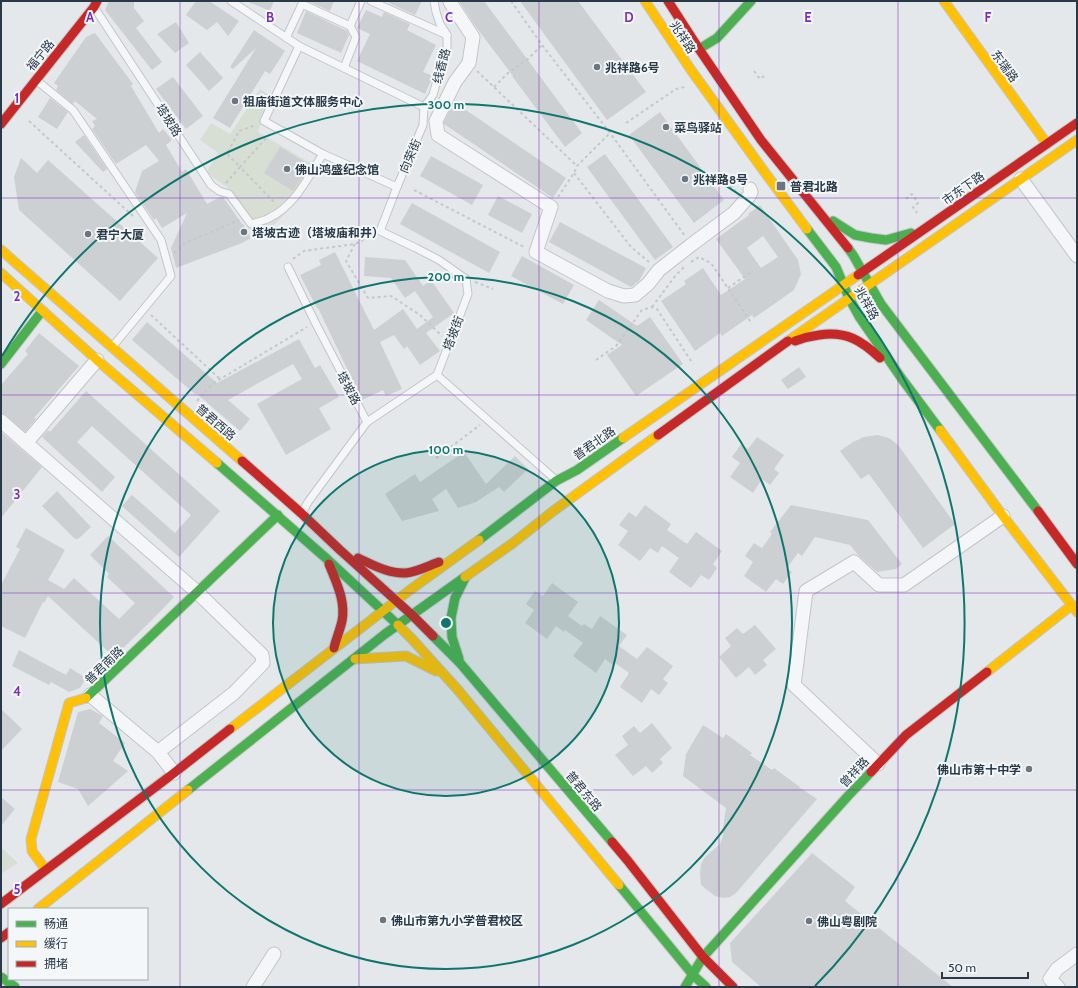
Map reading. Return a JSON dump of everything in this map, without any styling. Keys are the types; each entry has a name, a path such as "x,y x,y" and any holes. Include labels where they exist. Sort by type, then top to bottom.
{"main road":[{"name":"兆祥路","path":"645,1 691,70 766,174 836,267 849,298 860,318 902,379 1003,516 1074,608"},
{"name":"兆祥路","path":"668,1 699,50 761,140 854,255 868,284 881,304 1077,564"},
{"path":"699,50 717,38 751,1"},
{"name":"东瑞路","path":"944,1 1047,144"},
{"name":"福宁路","path":"1,124 95,4"},
{"name":"市东下路","path":"863,272 1077,123"},
{"path":"39,908 355,658 412,615 513,543 552,512 770,353 1077,141"},
{"path":"810,200 834,222 855,235 870,238 886,240 906,235 934,223"},
{"name":"普君西路","path":"1,250 302,513 340,550 412,615"},
{"name":"普君北路","path":"383,612 556,481 577,470 863,272"},
{"path":"1,273 42,312 278,515 412,639 444,674 693,975 706,987"},
{"path":"1,364 42,312"},
{"path":"770,353 799,339 819,335 842,334 857,339 870,348 902,379"},
{"name":"普君南路","path":"46,870 32,851 31,839 70,703 87,698 278,515"},
{"path":"340,550 381,569 407,573 457,556"},
{"path":"327,559 341,597 343,607 342,620 334,648"},
{"path":"460,663 452,637 451,618 455,598 465,577"},
{"name":"曾祥路","path":"685,987 703,957 843,801 906,735 1074,608"},
{"path":"1,904 383,612"},
{"name":"普君东路","path":"412,615 460,663 628,861 703,957 733,987"},
{"path":"355,658 406,656 444,674"},
{"path":"1,977 15,987"}],"street":[{"path":"450,1 473,37 468,63 455,82 436,121 438,135 550,206 536,252 608,291 624,296 636,295 648,284 659,270 734,213 749,196 751,192 750,189"},
{"path":"1021,179 1077,256"},
{"path":"26,443 97,360"},
{"path":"1,421 196,592 262,655 263,663 234,693 158,752"},
{"path":"878,764 794,686 806,591 854,562 879,585 904,585 1003,516"},
{"path":"90,695 158,752 174,773"},
{"path":"253,987 274,954"},
{"path":"1058,987 1050,978 1057,968 1077,954"}],"lane":[{"path":"231,1 299,46 424,107"},
{"path":"350,26 361,1"},
{"path":"371,1 447,35"},
{"name":"线香路","path":"424,107 433,96 440,69 447,51 447,35 440,24 434,1"},
{"name":"塔坡路","path":"95,4 211,185 219,191 228,194 251,224 269,219 282,211"},
{"path":"286,38 302,4 350,26 356,38 344,68"},
{"path":"264,121 299,46"},
{"path":"36,80 73,110 161,240 172,276 112,348"},
{"name":"向荣街","path":"264,121 323,154 397,186 423,125 424,107"},
{"path":"282,211 296,196 323,154"},
{"path":"397,186 380,231 439,260 466,279"},
{"name":"塔坡路","path":"288,267 367,422"},
{"name":"塔坡街","path":"437,375 468,294 466,279"},
{"path":"302,513 308,502 367,422 437,375 556,481"}],"path":[{"path":"511,1 542,45 610,133 691,245"},
{"path":"494,86 509,72 527,60 542,45"},
{"path":"468,63 577,166"},
{"path":"754,71 760,79 764,76 763,73"},
{"path":"626,124 676,89 685,87"},
{"path":"29,121 134,217"},
{"path":"264,121 239,131 227,154 282,211"},
{"path":"219,191 276,128"},
{"path":"550,206 574,173 577,166 610,133"},
{"path":"574,173 631,247 659,270"},
{"path":"730,185 739,197"},
{"path":"414,190 526,247"},
{"path":"906,199 912,194 918,203 913,207 917,213"},
{"path":"167,259 185,243 247,217"},
{"path":"288,267 293,259 304,251 355,244 380,231"},
{"path":"355,244 346,260 368,298 391,296 420,315 449,344"},
{"path":"596,360 616,346 642,310 652,307 676,275 687,264 699,257 711,263 752,324"},
{"path":"728,288 751,272"},
{"path":"466,279 493,289"},
{"path":"652,307 657,309 693,364"},
{"path":"144,309 220,379"},
{"path":"195,402 212,384 315,322"},
{"path":"436,458 488,420"}],"shaded area":[{"path":"260,89 271,96 258,132 312,164 295,193 289,210 264,235 227,187 206,173 218,153 200,140 211,123 230,134"},
{"path":"1,847 18,863 1,874"}],"building":[{"path":"109,1 134,1 134,8 144,21 136,28 162,62 152,70 105,10"},
{"path":"196,1 209,1 239,21 228,36 217,22 207,30 186,15"},
{"path":"246,1 274,1 270,11"},
{"path":"334,1 330,11 310,2"},
{"path":"390,1 422,1 415,15 389,3"},
{"path":"459,1 484,1 582,133 565,147 476,27"},
{"name":"兆祥路6号","path":"520,1 578,1 646,92 607,120"},
{"path":"366,10 382,17 384,12 410,24 407,30 436,45 423,72 433,76 425,94 357,61 370,34 357,28"},
{"path":"306,11 347,31 349,35 341,53 297,33"},
{"path":"176,22 189,43 175,53 157,34"},
{"path":"254,30 285,51 270,74 265,71 230,128 213,118 256,48 233,69 230,67"},
{"path":"95,33 133,84 131,86 159,133 163,129 172,140 166,145 182,172 186,169 207,204 220,197 223,197 243,224 251,238 242,243 176,268 171,248 187,213 162,228 156,218 154,220 135,192 142,171 159,161 146,145 116,164 92,129 95,126 92,121 97,119 75,101 73,104 56,90 58,86 54,83 86,37"},
{"path":"200,52 223,78 209,91 186,65"},
{"path":"173,77 203,116 186,129 156,89"},
{"path":"50,98 68,112 57,129 38,117"},
{"path":"454,102 566,178 553,198 444,124"},
{"name":"兆祥路8号","path":"660,112 724,200 694,223 629,135"},
{"path":"84,135 107,169 103,172 75,142"},
{"name":"佛山鸿盛纪念馆","path":"280,147 310,165 293,191 264,173"},
{"path":"605,154 673,247 655,260 587,167"},
{"path":"431,156 483,185 472,205 420,176"},
{"name":"君宁大厦","path":"21,158 37,173 48,160 158,258 120,301 19,210 14,177"},
{"path":"498,196 532,214 522,233 488,215"},
{"path":"412,203 500,252 489,273 400,224"},
{"path":"760,205 798,260 801,274 794,290 754,318 752,315 722,336 720,333 695,351 661,301 686,284 684,281 703,268 721,295 745,279 716,239 749,215 748,214","holes":["763,236 778,257 761,268 747,248"]},
{"path":"560,222 646,268 639,281 631,287 549,242"},
{"path":"335,252 374,330 403,309 417,329 433,317 415,291 405,298 391,278 364,276 365,257 405,260 423,286 431,280 454,313 426,333 440,351 420,365 407,346 404,349 394,335 380,342 402,389 386,396 383,390 362,400 318,308 300,275 321,265 319,260"},
{"path":"522,256 574,285 563,304 511,276"},
{"path":"599,300 637,326 650,317 683,364 636,396 607,355 622,345 586,320"},
{"path":"147,322 217,383 299,339 315,368 320,365 339,397 319,408 331,429 286,455 257,404 302,379 293,364 228,400 250,419 240,431 132,340"},
{"path":"39,333 79,366 34,418 36,419 25,432 6,415 1,413 1,385 28,354 25,351"},
{"path":"799,367 806,377 788,389 781,380"},
{"path":"86,391 220,511 179,557 122,506 132,495 175,533 191,515 92,426 77,442 115,477 102,492 42,437 48,430 50,432"},
{"path":"1,432 42,467 1,518"},
{"path":"878,435 889,438 898,445 955,524 923,548 869,474 861,479 840,451 853,442 864,437"},
{"path":"757,437 784,455 774,469 779,473 770,485 762,479 753,493 730,477 740,463 732,457 741,444 748,449"},
{"path":"464,452 486,484 515,456 528,469 504,492 499,487 476,502 458,508 446,489 432,499 439,511 402,521 385,494 415,474 420,482"},
{"path":"57,491 91,527 78,539 75,539 42,506"},
{"path":"645,505 671,524 667,530 687,544 696,532 722,551 713,564 717,568 709,580 701,575 691,588 669,572 679,558 662,546 658,553 650,548 640,561 618,545 628,531 619,525 629,512 636,517"},
{"path":"791,505 868,520 902,564 896,569 877,572 859,556 850,545 815,537 802,556 798,553 787,568 792,572 783,584 776,579 766,592 744,576 753,562 745,556 754,543 762,548 772,534 770,532"},
{"path":"26,528 65,550 48,580 64,589 74,578 119,619 135,603 107,577 109,574 90,555 108,536 174,597 114,657 48,596 44,603 43,602 25,638 1,626 1,585 20,549 16,547"},
{"path":"552,583 578,602 568,616 582,626 584,624 592,629 600,616 627,635 619,646 637,659 647,647 673,666 663,679 668,683 659,695 651,689 642,703 620,687 629,673 615,663 613,665 605,659 596,673 573,656 583,643 565,630 564,632 556,626 547,639 525,623 534,610 526,604 535,591 543,596"},
{"path":"755,625 776,649 763,660 767,665 755,675 749,667 736,678 719,657 731,646 725,638 737,628 743,634"},
{"path":"19,650 66,675 70,668 86,678 80,688 69,692 51,682 49,685 12,666"},
{"path":"1,709 22,729 1,751"},
{"path":"90,709 103,716 99,723 125,743 113,761 128,771 88,806 78,789 58,782 78,712"},
{"path":"652,723 672,748 660,759 663,763 652,773 646,766 633,776 615,755 628,745 622,736 634,726 640,733"},
{"path":"703,725 723,738 726,734 752,753 750,755 772,770 774,768 817,799 736,893 730,897 724,898 715,896 701,885 700,873 701,864 705,857 720,844 723,836 726,808 683,776 686,754"},
{"path":"1,797 15,809 1,826"},
{"name":"佛山粤剧院","path":"812,853 855,887 845,901 953,987 761,987 732,962 730,943"}],"traffic: fast":[{"path":"699,49 717,38 751,1"},
{"path":"833,221 855,235 871,238 886,240 911,233"},
{"path":"807,229 836,267 849,298 860,318 902,379 940,430"},
{"path":"848,248 881,304 1038,511"},
{"path":"1,364 42,311"},
{"path":"479,540 556,481 577,470 623,438"},
{"path":"217,463 327,559 398,625"},
{"path":"86,698 278,515"},
{"path":"188,790 385,634 465,577"},
{"path":"459,659 452,637 451,618 455,598 465,578"},
{"path":"433,636 460,663 612,842"},
{"path":"685,987 703,957 871,772"},
{"path":"619,885 693,975 706,987"},
{"path":"1,977 15,987"}],"traffic: slow":[{"path":"645,1 691,70 807,229"},
{"path":"944,1 1047,144"},
{"path":"788,341 1077,140"},
{"path":"1,250 242,461"},
{"path":"1,273 97,360 217,463"},
{"path":"623,438 858,275"},
{"path":"940,430 1003,516 1077,612"},
{"path":"465,577 658,435"},
{"path":"230,729 410,590 479,540"},
{"path":"987,672 1072,605"},
{"path":"398,625 458,690 619,885"},
{"path":"355,659 406,656 436,671"},
{"path":"46,870 32,851 31,839 69,703 86,698"},
{"path":"39,908 188,790"}],"traffic: jam":[{"path":"1,124 94,7 97,1"},
{"path":"668,1 761,140 848,248"},
{"path":"858,275 1077,123"},
{"path":"795,341 807,337 837,334 852,338 866,346 880,358"},
{"path":"658,435 788,341"},
{"path":"242,461 301,513 433,636"},
{"path":"1038,511 1077,564"},
{"path":"358,558 381,568 400,573 422,569 439,562"},
{"path":"329,564 340,592 343,606 342,621 334,648"},
{"path":"871,772 906,735 987,672"},
{"path":"1,904 230,729"},
{"path":"612,842 703,957 733,987"},
{"path":"1,938 8,933"}],"place":[{"name":"兆祥路6号","path":"597,67"},
{"name":"祖庙街道文体服务中心","path":"235,101"},
{"name":"菜鸟驿站","path":"666,127"},
{"name":"佛山鸿盛纪念馆","path":"287,169"},
{"name":"兆祥路8号","path":"685,179"},
{"name":"普君北路","path":"781,186"},
{"name":"塔坡古迹（塔坡庙和井）","path":"244,232"},
{"name":"君宁大厦","path":"88,234"},
{"name":"佛山市第十中学","path":"1029,769"},
{"name":"佛山市第九小学普君校区","path":"383,920"},
{"name":"佛山粤剧院","path":"809,921"}]}
